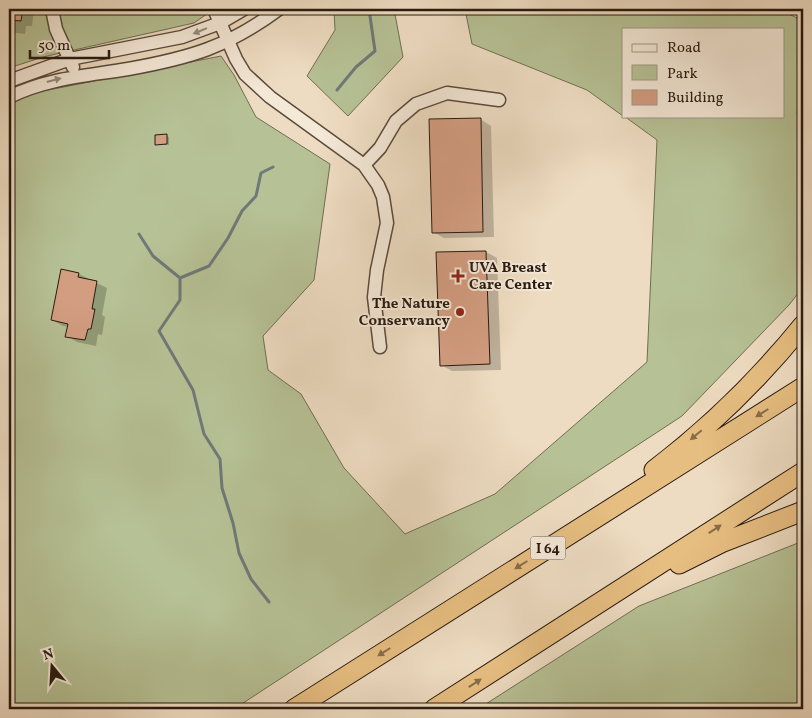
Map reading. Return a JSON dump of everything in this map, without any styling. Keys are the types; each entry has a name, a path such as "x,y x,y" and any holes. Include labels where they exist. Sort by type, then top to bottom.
{"highway":[{"path":"554,544 581,519 656,468 708,425 776,357 803,325"},
{"name":"I 64","path":"294,709 803,387"},
{"path":"434,709 803,472"},
{"path":"525,650 612,604 687,560 721,543 803,511"}],"street":[{"path":"52,9 56,29 70,59 75,76"},
{"path":"214,9 236,59 245,74 258,87 307,125 364,165 380,191 386,216 374,297 380,347"},
{"path":"9,81 70,59 182,37 220,23 244,9"},
{"path":"9,97 40,84 75,76 166,62 190,56 228,41 258,24 279,9"},
{"path":"364,165 380,148 396,121 416,104 448,93 499,100"}],"green space":[{"path":"9,9 214,9 194,23 43,57 9,68"},
{"path":"334,9 394,9 403,57 348,116 307,76 335,30"},
{"path":"465,9 779,9 803,21 803,104 797,112 798,117 803,122 803,287 789,305 682,416 234,709 9,709 9,103 38,92 221,56 234,75 256,117 330,164 314,280 263,336 268,370 301,394 344,468 405,534 495,494 647,362 657,140 627,118 784,118 784,28 622,28 622,115 587,90 472,44"},
{"path":"803,541 803,709 478,709 639,606"}],"building":[{"path":"9,9 23,9 21,21 9,20"},
{"path":"481,118 483,232 432,233 429,119"},
{"path":"167,134 167,144 155,145 155,135"},
{"path":"486,251 490,364 440,366 436,252"},
{"path":"61,269 79,273 78,277 97,281 91,329 88,329 85,340 65,337 68,324 51,320"}],"waterway":[{"path":"337,90 356,67 375,51 369,9"},
{"path":"269,602 251,579 239,553 233,523 222,488 220,459 204,434 193,390 159,331 180,300 180,278 209,266 228,238 242,211 256,196 261,173 273,167"},
{"path":"139,234 153,256 180,278"}],"place":[{"name":"UVA Breast Care Center","path":"458,276"},
{"name":"The Nature Conservancy","path":"460,312"}]}
